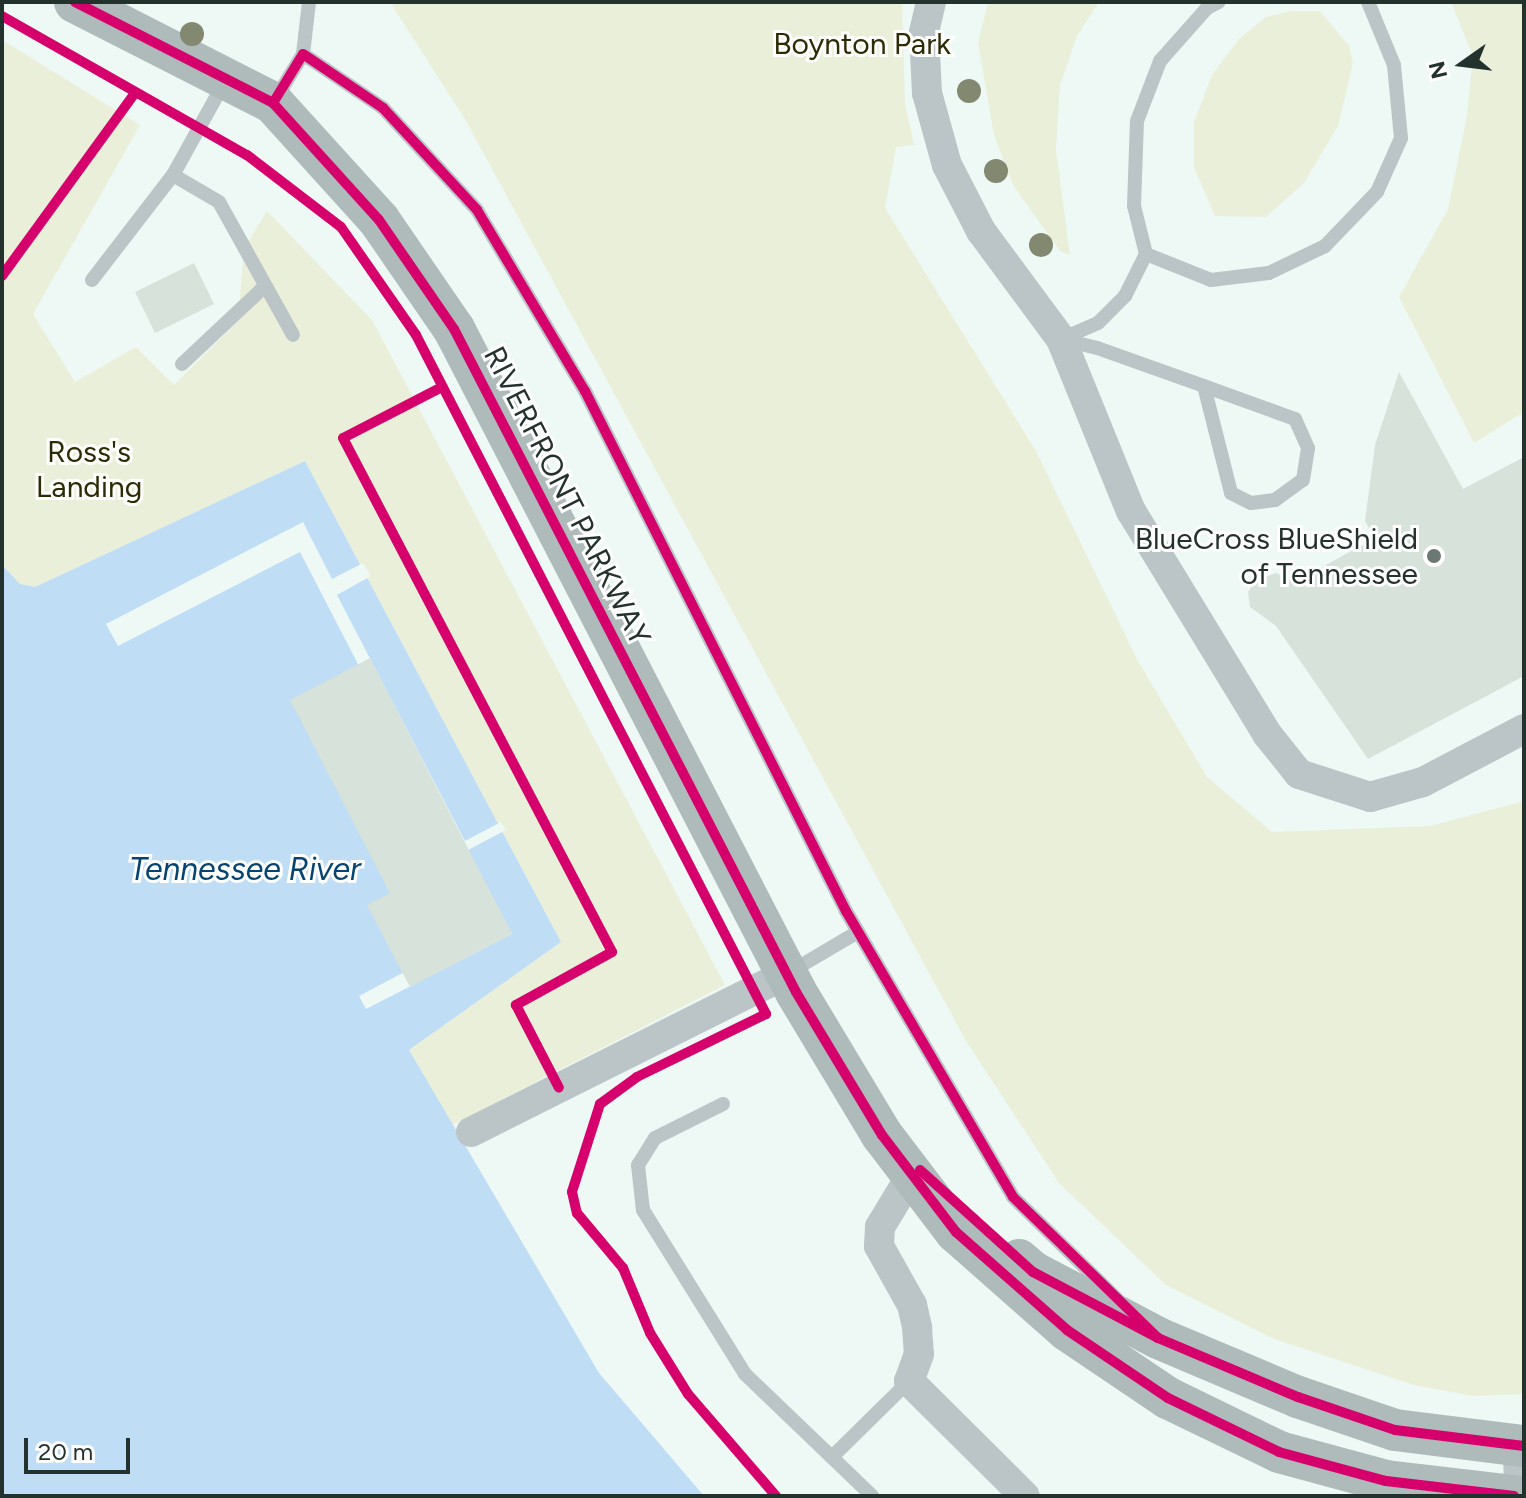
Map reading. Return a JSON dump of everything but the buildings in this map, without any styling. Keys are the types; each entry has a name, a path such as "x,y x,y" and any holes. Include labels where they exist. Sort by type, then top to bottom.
{"main road":[{"name":"RIVERFRONT PARKWAY","path":"75,2 273,103 379,220 454,329 786,974 882,1135 956,1232 1056,1320 1168,1398 1279,1452 1386,1481 1517,1496"},
{"name":"RIVERFRONT PARKWAY","path":"882,1135 1033,1272 1158,1338 1298,1397 1395,1430 1521,1446"}],"street":[{"path":"931,2 924,32 927,93 947,165 981,231 1061,339 1131,511 1267,734 1299,774 1370,797 1423,782 1524,729"},
{"path":"471,1132 786,974"},
{"path":"912,1174 880,1227 879,1246 912,1305 917,1327 919,1354 909,1381 1025,1496"},
{"path":"1517,1496 1521,1446"}],"lane":[{"path":"273,103 303,54 309,2"},
{"path":"1061,339 1098,323 1125,296 1146,254 1134,206 1137,121 1160,61 1207,8 1219,2"},
{"path":"1146,254 1211,280 1269,273 1325,246 1377,192 1401,138 1394,65 1368,2"},
{"path":"303,54 383,108 477,210 585,391 858,932 1013,1197 1158,1338"},
{"path":"92,280 173,175 227,79"},
{"path":"173,175 219,202 293,335"},
{"path":"182,364 265,286"},
{"path":"1061,339 1204,386 1295,419 1308,448 1303,480 1275,500 1251,503 1231,493 1204,386"},
{"path":"786,974 858,932"},
{"path":"723,1104 655,1138 638,1165 643,1210 745,1374 872,1496"},
{"path":"832,1457 909,1381"}],"green space":[{"name":"Boynton Park","path":"390,2 902,2 905,104 914,145 896,147 885,208 1036,451 1138,661 1207,777 1272,832 1430,826 1524,801 1524,1394 1473,1396 1414,1385 1274,1339 1166,1285 1059,1183 966,1041 466,121"},
{"path":"988,2 1099,2 1077,36 1060,85 1056,150 1070,255 1060,251 1013,185 994,135 978,43"},
{"path":"1451,2 1524,2 1524,412 1474,443 1399,297 1448,209 1467,115 1473,56"},
{"path":"1292,11 1320,11 1349,46 1353,63 1338,126 1304,183 1266,217 1215,216 1194,167 1194,122 1212,75 1239,39 1266,17"},
{"name":"Ross's Landing","path":"2,40 140,125 33,314 75,382 136,347 174,385 238,321 244,248 267,211 372,320 725,985 452,1125 409,1050 561,942 305,461 35,587 20,584 2,565"}],"water":[{"name":"Tennessee River","path":"305,461 561,942 409,1050 599,1373 704,1496 2,1496 2,565 20,584 35,587"}],"pier":[{"path":"303,522 332,579 363,563 371,576 337,595 465,841 501,822 506,830 468,850 512,934 366,1009 359,996 493,925 300,552 118,646 106,624"}],"cycle path":[{"path":"75,2 273,103 379,220 454,329 796,992 882,1135 956,1232 1067,1330 1168,1398 1279,1452 1386,1481 1514,1496"},
{"path":"2,16 247,155 341,227 416,335 766,1014 637,1077 600,1104 572,1192 577,1213 623,1268 650,1333 688,1394 776,1496"},
{"path":"273,103 303,54 383,108 477,210 585,391 846,911 1013,1197 1158,1338"},
{"path":"2,276 135,93"},
{"path":"442,387 343,438 612,952 516,1005 559,1088"},
{"path":"920,1170 1033,1272 1158,1338 1298,1397 1395,1430 1524,1446"}],"place":[{"name":"BlueCross BlueShield of Tennessee","path":"1434,556"}]}
